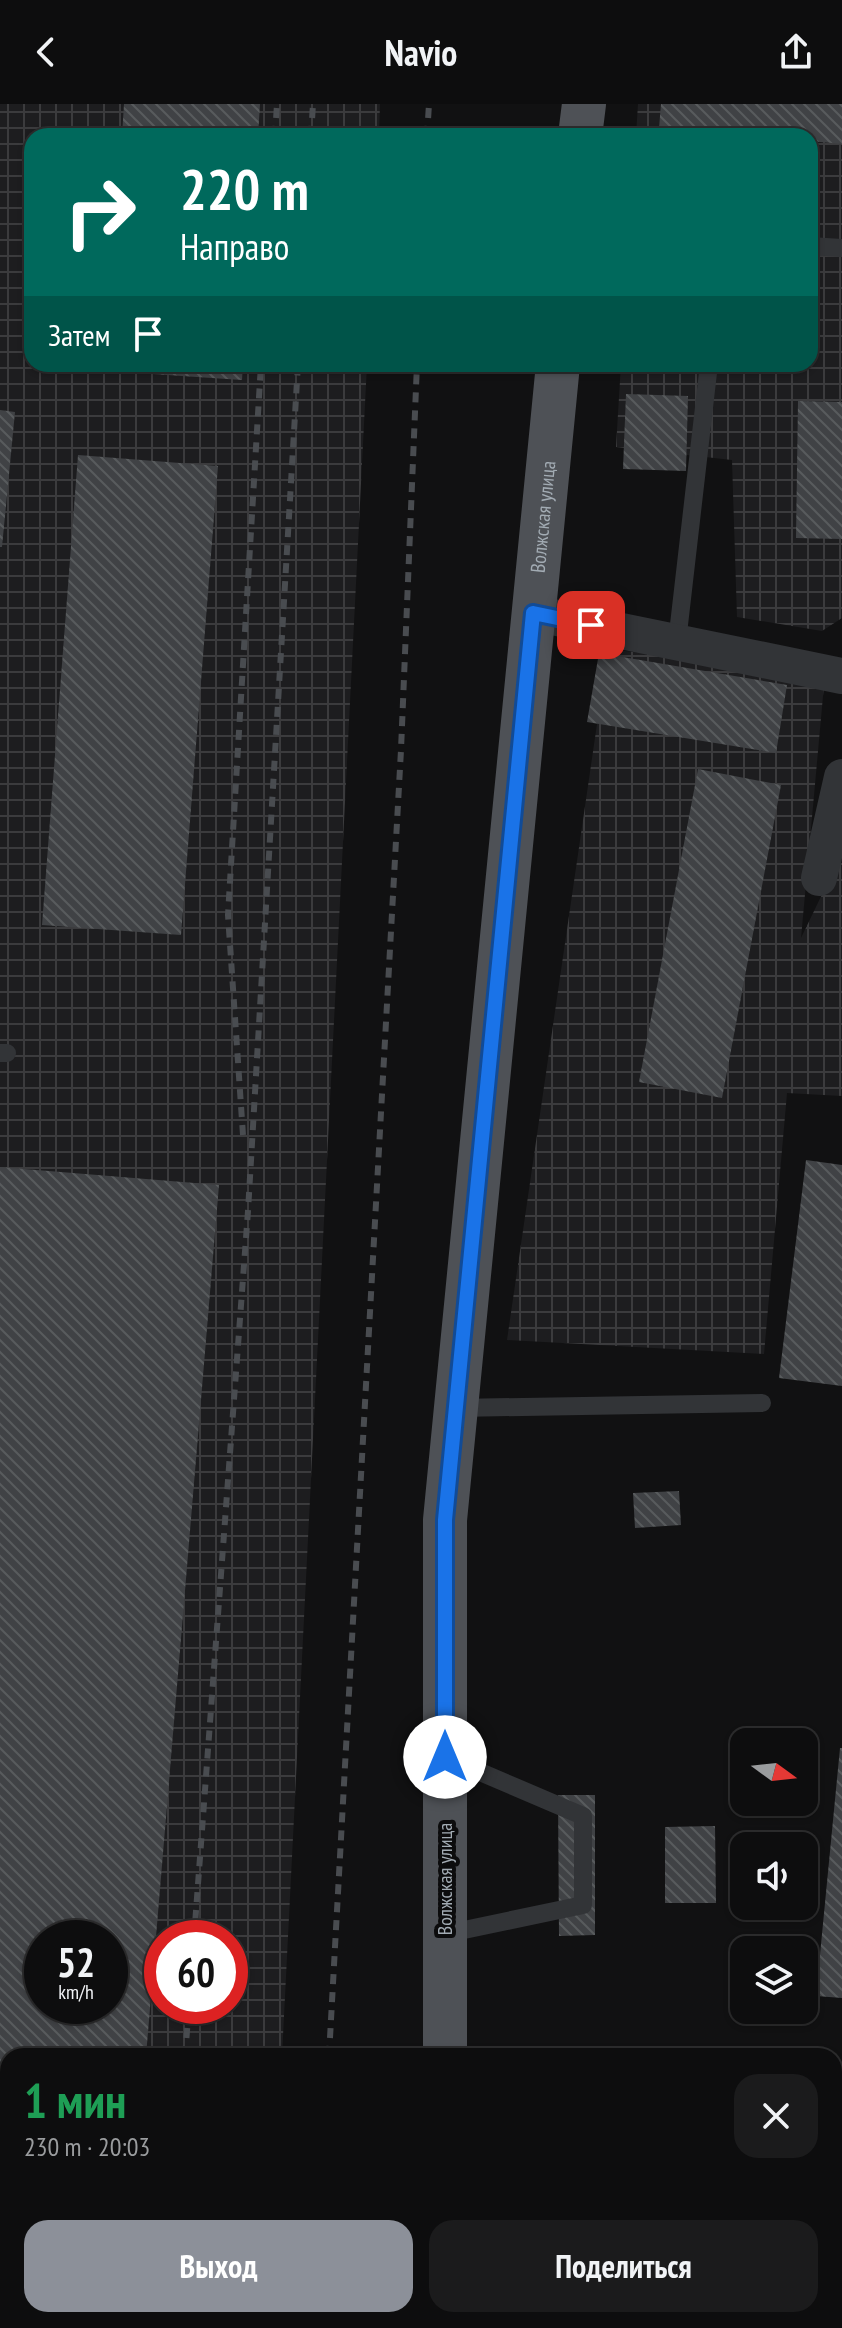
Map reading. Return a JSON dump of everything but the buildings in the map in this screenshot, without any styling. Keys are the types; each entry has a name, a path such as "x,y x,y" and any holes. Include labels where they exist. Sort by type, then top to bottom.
{"main road":[{"path":"581,128 584,104"},
{"name":"Волжская улица","path":"445,2048 445,1520 557,372"}],"street":[{"path":"533,613 842,676"},
{"path":"819,878 842,777"}],"lane":[{"path":"818,246 842,248"},
{"path":"677,642 708,372"},
{"path":"456,1408 762,1403"},
{"path":"445,1757 583,1816 583,1905 445,1934"}],"shaded area":[{"path":"0,104 380,104 379,128 24,128 24,372 367,372 282,2048 0,2048"},
{"path":"638,104 842,104 842,618 822,631 737,617 732,460 616,447 621,372 818,372 818,128 636,128"},
{"path":"608,649 825,674 801,938 842,853 842,1096 787,1093 764,1354 507,1340"}],"railway":[{"path":"276,128 277,104"},
{"path":"312,128 313,104"},
{"path":"428,128 429,104"},
{"path":"243,1135 228,915 261,372"},
{"path":"195,1920 248,1211 298,372"},
{"path":"329,2048 401,750 417,372"},
{"path":"186,2048 188,2024"}],"route":[{"path":"445,1757 445,1520 533,613 591,625"}]}
